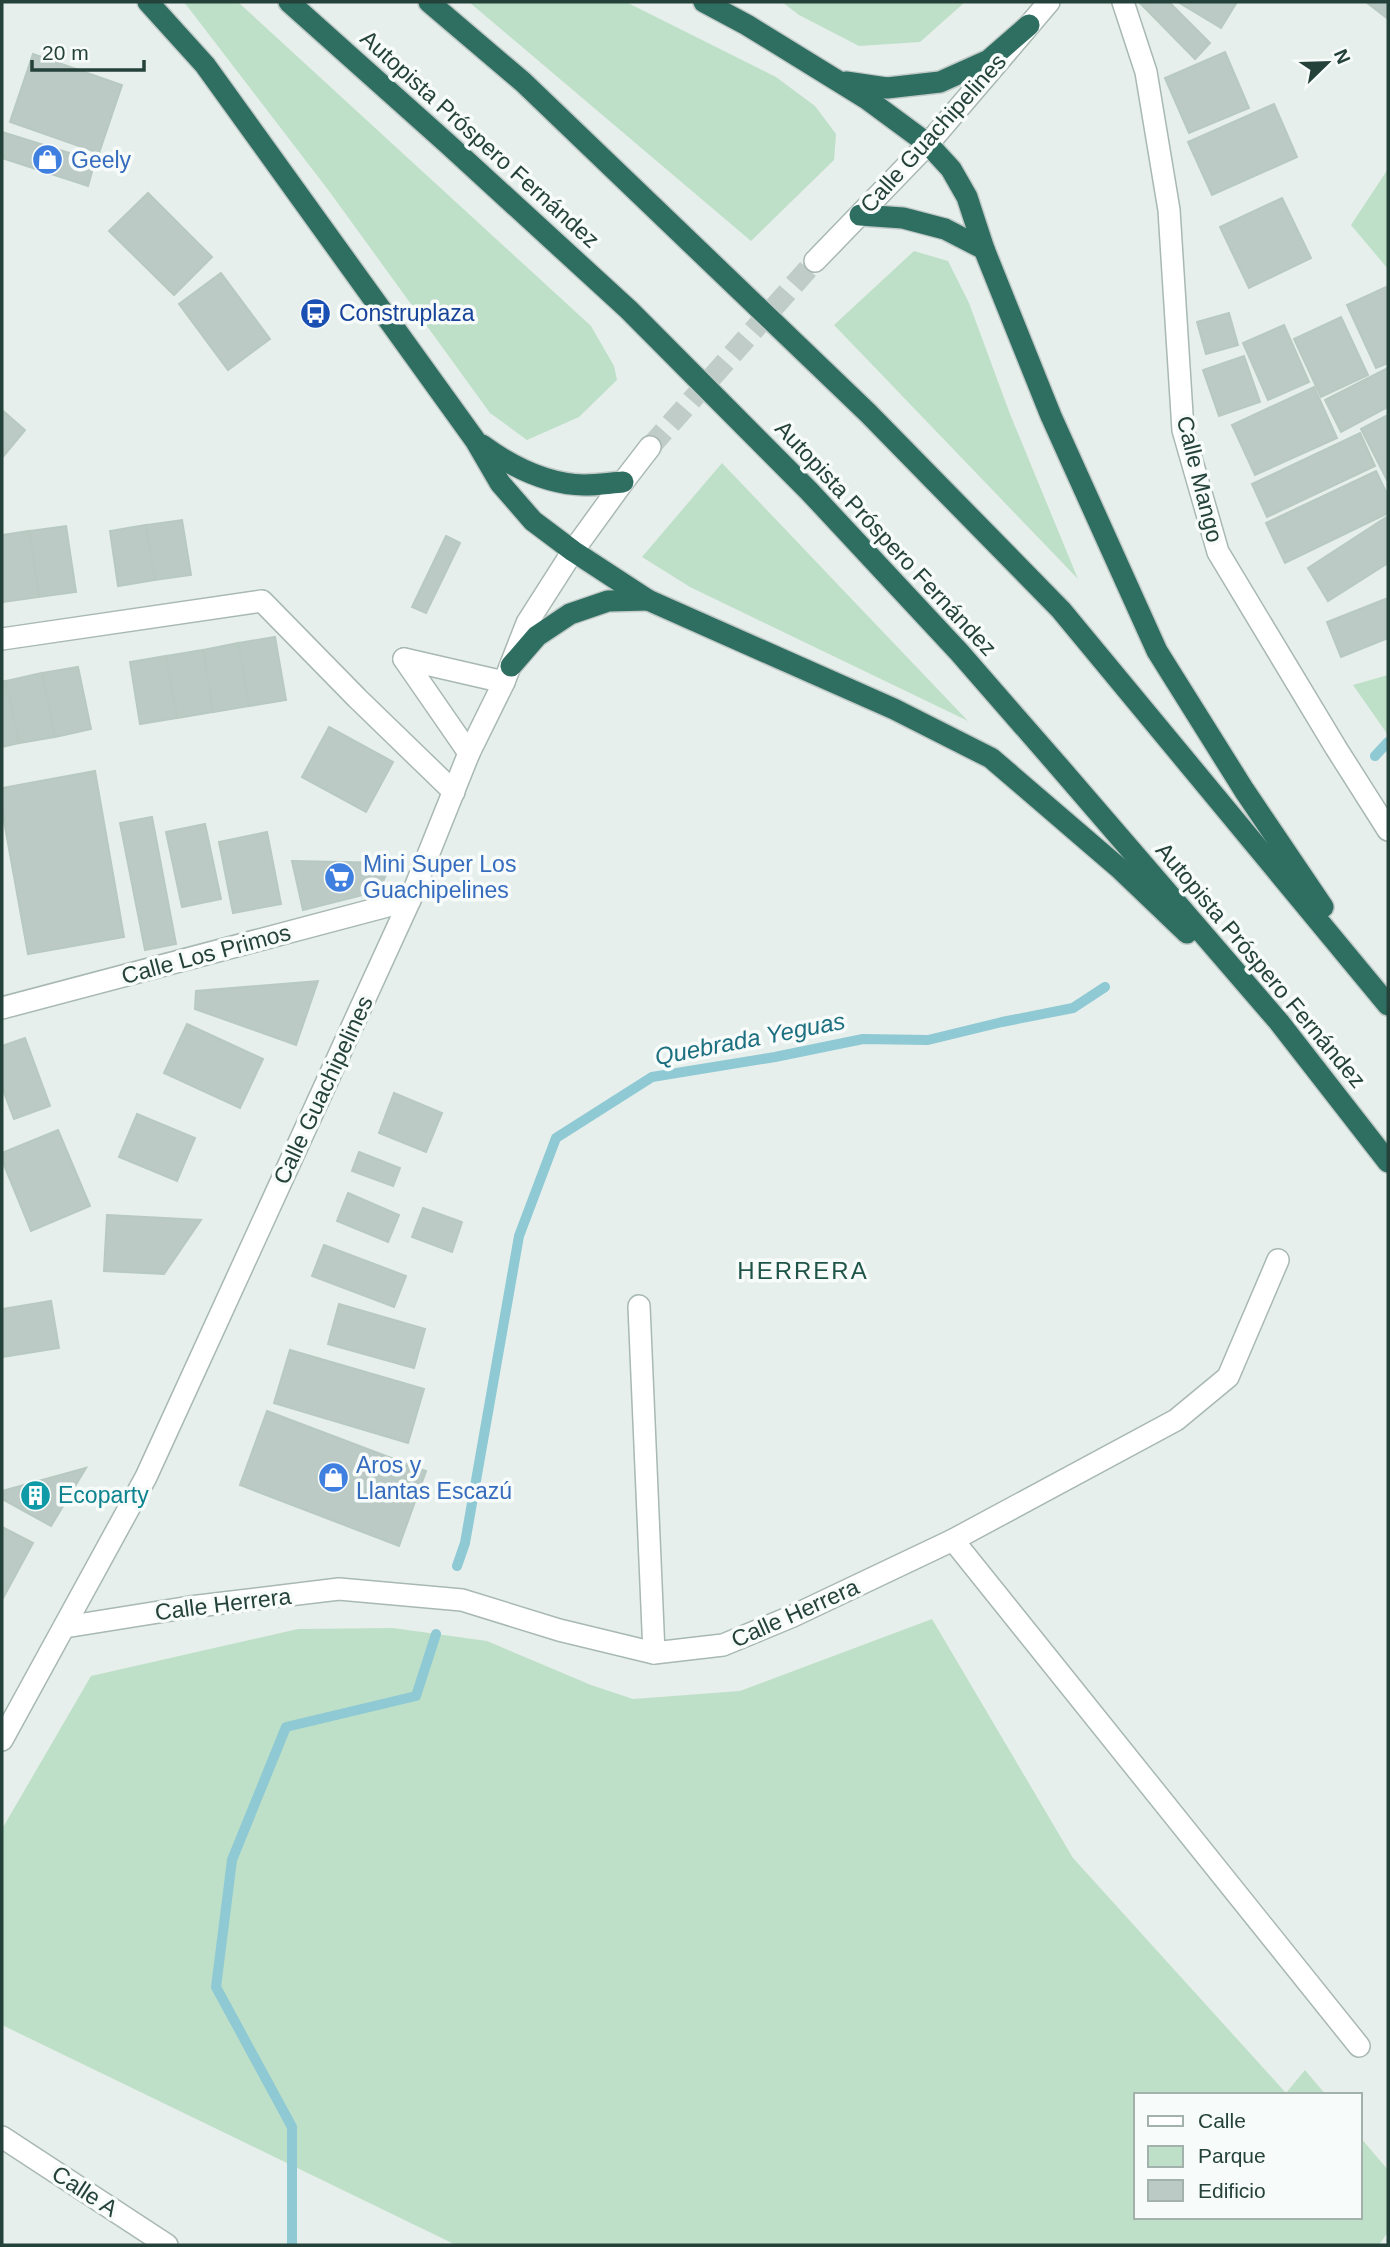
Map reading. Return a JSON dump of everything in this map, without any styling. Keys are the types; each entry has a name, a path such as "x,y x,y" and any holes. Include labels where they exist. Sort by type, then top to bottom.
{"highway":[{"path":"148,2 205,65 475,440 500,483 533,521 648,600 894,709 991,758 1119,868 1279,1023"},
{"name":"Autopista Próspero Fernández","path":"289,2 629,310 809,491 984,681 1279,1023 1388,1162"},
{"path":"429,2 523,82 849,394 1061,610 1388,1005"},
{"path":"704,2 747,25 867,99 928,144 951,169 967,197 984,249 1051,416 1157,651 1244,790 1388,1005"},
{"path":"834,80 887,88 940,82 989,60 1029,24"},
{"path":"860,215 903,218 924,223 945,229 984,249"},
{"path":"475,440 507,463 544,478 583,485 623,482"},
{"path":"507,674 537,636 570,614 608,601 648,600"}],"street":[{"name":"Calle Guachipelines","path":"815,261 928,144 1049,2"},
{"name":"Calle Mango","path":"1123,2 1146,72 1168,210 1183,430 1218,552 1388,830"},
{"name":"Calle Guachipelines","path":"2,1740 146,1477 410,900 469,753 507,674 527,623 573,551 650,447"},
{"path":"2,639 262,601 454,792"},
{"path":"469,753 404,659 507,674"},
{"name":"Calle Los Primos","path":"2,1007 410,900"},
{"name":"Calle Herrera","path":"65,1627 190,1607 339,1589 463,1600 559,1630 654,1653 723,1645 793,1616 953,1540 1176,1420 1228,1377 1279,1260"},
{"path":"639,1306 654,1653"},
{"path":"953,1540 1359,2046"},
{"name":"Calle A","path":"2,2137 167,2245"}],"green space":[{"path":"184,2 238,2 591,326 614,366 617,380 579,417 527,440 490,413 329,191"},
{"path":"469,2 626,2 776,77 815,106 836,134 834,160 751,241"},
{"path":"782,2 965,2 920,42 859,46 799,15"},
{"path":"1388,169 1388,269 1351,225"},
{"path":"914,251 948,261 969,303 1010,414 1078,579 834,325"},
{"path":"722,463 968,721 690,587 642,557"},
{"path":"1388,675 1388,735 1353,685"},
{"path":"932,1619 1073,1858 1286,2093 1134,2093 1134,2219 1362,2219 1362,2139 1388,2170 1388,2232 1379,2245 456,2245 2,2025 2,1829 91,1676 298,1629 393,1628 487,1641 591,1685 633,1699 740,1691"},
{"path":"1305,2070 1324,2093 1286,2093"}],"building":[{"path":"1139,2 1169,2 1210,43 1195,59"},
{"path":"1178,2 1237,2 1221,28"},
{"path":"1366,2 1388,2 1388,19"},
{"path":"1225,52 1249,108 1189,133 1165,78"},
{"path":"33,54 122,85 99,153 10,122"},
{"path":"1274,104 1297,157 1212,195 1188,142"},
{"name":"Geely","path":"2,132 95,161 88,186 2,158"},
{"path":"148,193 212,257 174,295 109,231"},
{"path":"1282,198 1311,258 1249,288 1220,227"},
{"path":"221,273 270,339 228,370 179,304"},
{"path":"1386,287 1388,363 1376,368 1347,305"},
{"path":"1229,313 1238,345 1206,354 1197,322"},
{"path":"1341,317 1368,375 1321,397 1294,339"},
{"path":"1284,325 1309,382 1268,400 1243,343"},
{"path":"1244,356 1260,402 1219,416 1203,370"},
{"path":"1388,368 1388,407 1341,432 1325,400"},
{"path":"1314,387 1337,438 1255,475 1232,425"},
{"path":"2,410 25,430 2,458"},
{"path":"1388,415 1388,482 1361,429"},
{"path":"1360,433 1375,466 1267,517 1252,484"},
{"path":"1376,471 1388,496 1388,513 1285,563 1266,523"},
{"path":"1388,516 1388,563 1328,601 1308,568"},
{"path":"182,520 191,575 155,580 146,525"},
{"path":"146,525 155,580 118,586 110,531"},
{"path":"66,526 76,592 39,597 29,531"},
{"path":"29,531 39,597 2,602 2,535"},
{"path":"446,536 460,543 426,613 412,607"},
{"path":"1388,598 1388,638 1341,657 1327,622"},
{"path":"275,637 286,700 249,706 238,643"},
{"path":"238,643 249,706 213,712 203,650"},
{"path":"203,650 213,712 177,718 166,656"},
{"path":"166,656 177,718 140,724 130,662"},
{"path":"78,667 91,729 55,737 42,673"},
{"path":"42,673 55,737 19,743 6,681"},
{"path":"2,681 6,681 19,743 2,747"},
{"path":"329,727 393,762 366,812 302,777"},
{"path":"95,771 124,937 28,954 2,810 2,788"},
{"path":"152,817 176,944 145,950 120,823"},
{"path":"205,824 221,899 182,907 166,832"},
{"path":"267,832 281,904 233,913 219,842"},
{"name":"Mini Super Los Guachipelines","path":"292,861 391,863 379,891 303,910"},
{"path":"318,981 296,1045 195,1009 196,991"},
{"path":"187,1024 263,1059 240,1108 164,1073"},
{"path":"25,1038 50,1106 14,1119 2,1087 2,1046"},
{"path":"394,1093 442,1113 426,1152 379,1133"},
{"path":"137,1114 195,1138 177,1181 119,1157"},
{"path":"58,1130 90,1206 31,1231 2,1160 2,1153"},
{"path":"359,1152 400,1168 393,1186 352,1171"},
{"path":"348,1193 399,1215 388,1242 337,1221"},
{"path":"423,1208 462,1222 452,1252 412,1237"},
{"path":"107,1215 201,1220 164,1274 104,1271"},
{"path":"324,1245 406,1276 394,1307 312,1276"},
{"path":"51,1301 59,1348 2,1357 2,1309"},
{"path":"339,1304 425,1329 414,1368 328,1344"},
{"path":"290,1350 424,1389 408,1443 274,1403"},
{"name":"Aros y Llantas Escazú","path":"267,1411 426,1471 399,1546 240,1485"},
{"name":"Ecoparty","path":"86,1468 51,1526 2,1499 2,1491"},
{"path":"2,1527 33,1543 2,1600"}],"waterway":[{"name":"Quebrada Yeguas","path":"1375,756 1388,742"},
{"name":"Quebrada Yeguas","path":"457,1566 465,1543 519,1236 556,1138 652,1077 775,1057 863,1039 928,1040 1073,1008 1105,987"},
{"name":"Quebrada Yeguas","path":"292,2245 292,2127 216,1987 232,1860 286,1727 416,1696 436,1634"}],"tunnel":[{"path":"650,447 815,261"}],"place":[{"name":"Geely","path":"48,160"},
{"name":"Construplaza","path":"316,313"},
{"name":"Mini Super Los Guachipelines","path":"340,877"},
{"name":"Aros y Llantas Escazú","path":"333,1478"},
{"name":"Ecoparty","path":"35,1495"}],"district":[{"name":"HERRERA","path":"803,1271"}]}
